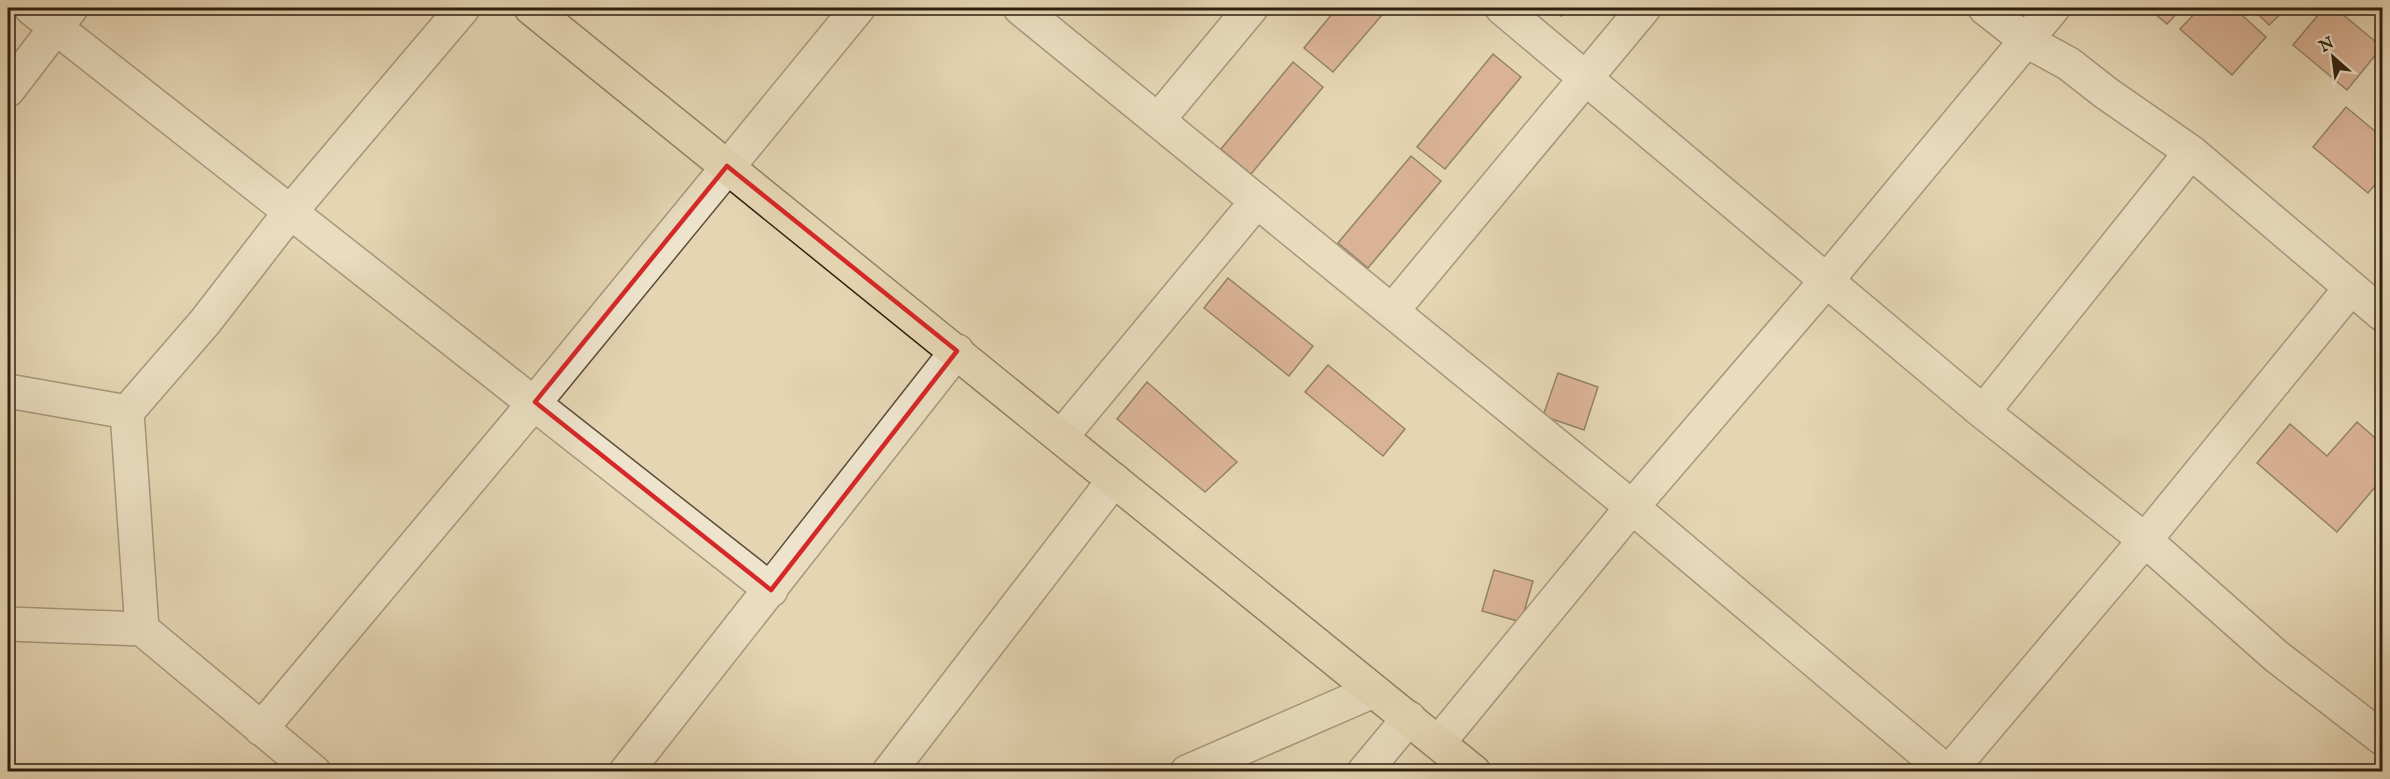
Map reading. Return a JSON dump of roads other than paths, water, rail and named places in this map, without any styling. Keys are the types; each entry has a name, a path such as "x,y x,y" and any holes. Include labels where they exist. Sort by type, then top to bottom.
{"main road":[{"path":"531,8 1474,771"}],"street":[{"path":"142,629 126,412 205,322 291,211 463,8"},
{"path":"261,729 535,402 858,8"},
{"path":"1020,8 1632,507 1948,771 2145,540 2350,289"},
{"path":"1158,120 1251,8"},
{"path":"1502,8 1983,412 2145,540 2276,656 2382,738"},
{"path":"1392,311 1644,8"},
{"path":"1985,8 2027,41 2069,64 2191,152 2382,314"},
{"path":"1439,742 1632,507 1827,280 2053,8"},
{"path":"8,90 52,14 291,211 771,590"},
{"path":"1983,412 2191,152"},
{"path":"1061,436 1257,201"},
{"path":"626,771 771,590 957,351"},
{"path":"8,391 126,412"},
{"path":"889,771 1114,480"},
{"path":"8,624 142,629 314,771"},
{"path":"1187,771 1373,691"},
{"path":"1364,771 1409,718"}]}
